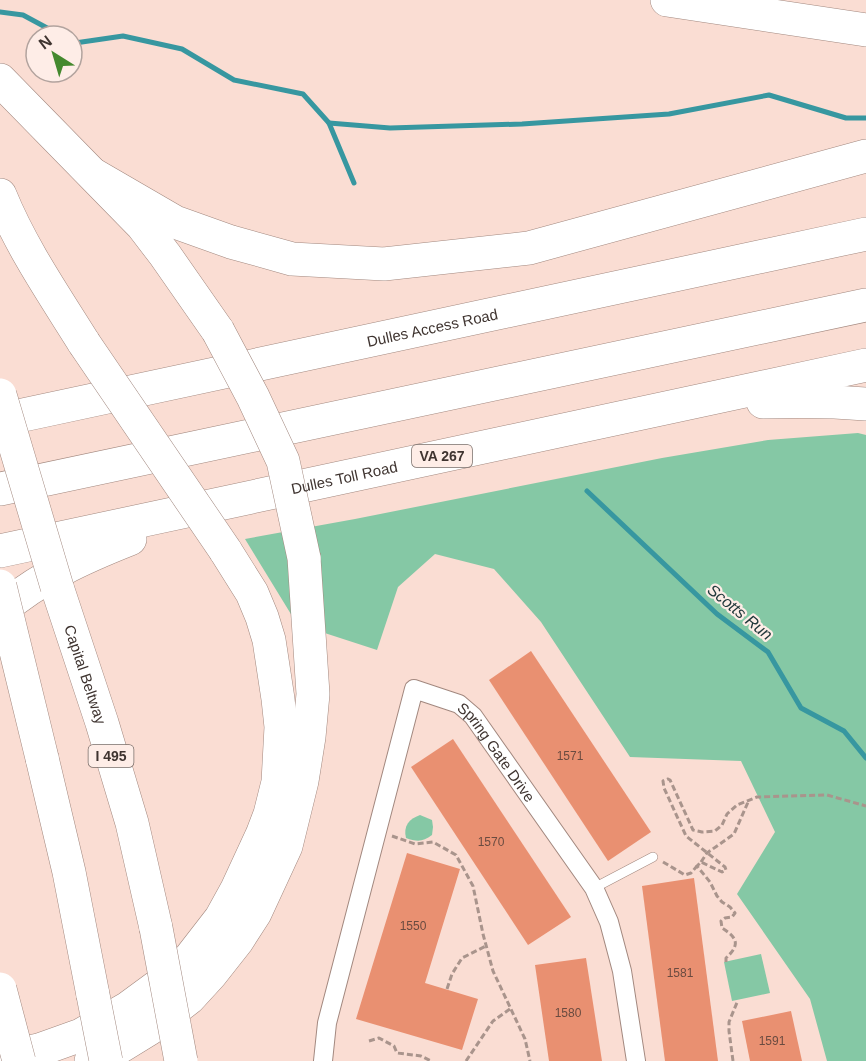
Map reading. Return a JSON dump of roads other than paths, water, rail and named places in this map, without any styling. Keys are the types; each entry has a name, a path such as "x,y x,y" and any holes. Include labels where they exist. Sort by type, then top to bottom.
{"highway":[{"path":"668,0 866,30"},
{"path":"0,80 142,225 218,331 283,461 304,558 313,694 304,770 286,846 255,912 237,941 204,982 189,998 149,1029 91,1061"},
{"path":"94,175 175,222 231,242 292,259 384,264 529,248 866,156"},
{"path":"0,195 40,274 252,593 269,640 281,727 278,782 262,835 221,918 190,958 177,972 128,1008 81,1035 39,1050 0,1058"},
{"name":"Dulles Access Road","path":"0,420 866,234"},
{"path":"0,489 866,305"},
{"name":"Dulles Toll Road","path":"0,551 866,364"},
{"name":"Capital Beltway","path":"0,395 57,587 132,823 156,928 181,1061"},
{"path":"618,418 688,408 757,402 805,400 866,404"},
{"path":"0,611 43,579 86,557 195,516 265,493"},
{"path":"0,586 69,872 106,1061"},
{"path":"0,989 19,1061"}],"street":[{"name":"Spring Gate Drive","path":"323,1061 327,1023 414,689 459,704 473,716 594,888 609,922 622,971 636,1061"}],"lane":[{"path":"594,888 653,857"}],"waterway":[{"name":"Scotts Run","path":"0,12 23,15 40,24"},
{"name":"Scotts Run","path":"84,42 123,36 182,49 234,80 303,94 329,123 354,183"},
{"path":"329,123 390,128 522,124 669,114 769,95 846,118 866,118"},
{"name":"Scotts Run","path":"587,491 717,614 768,652 801,708 844,731 866,758"}]}
